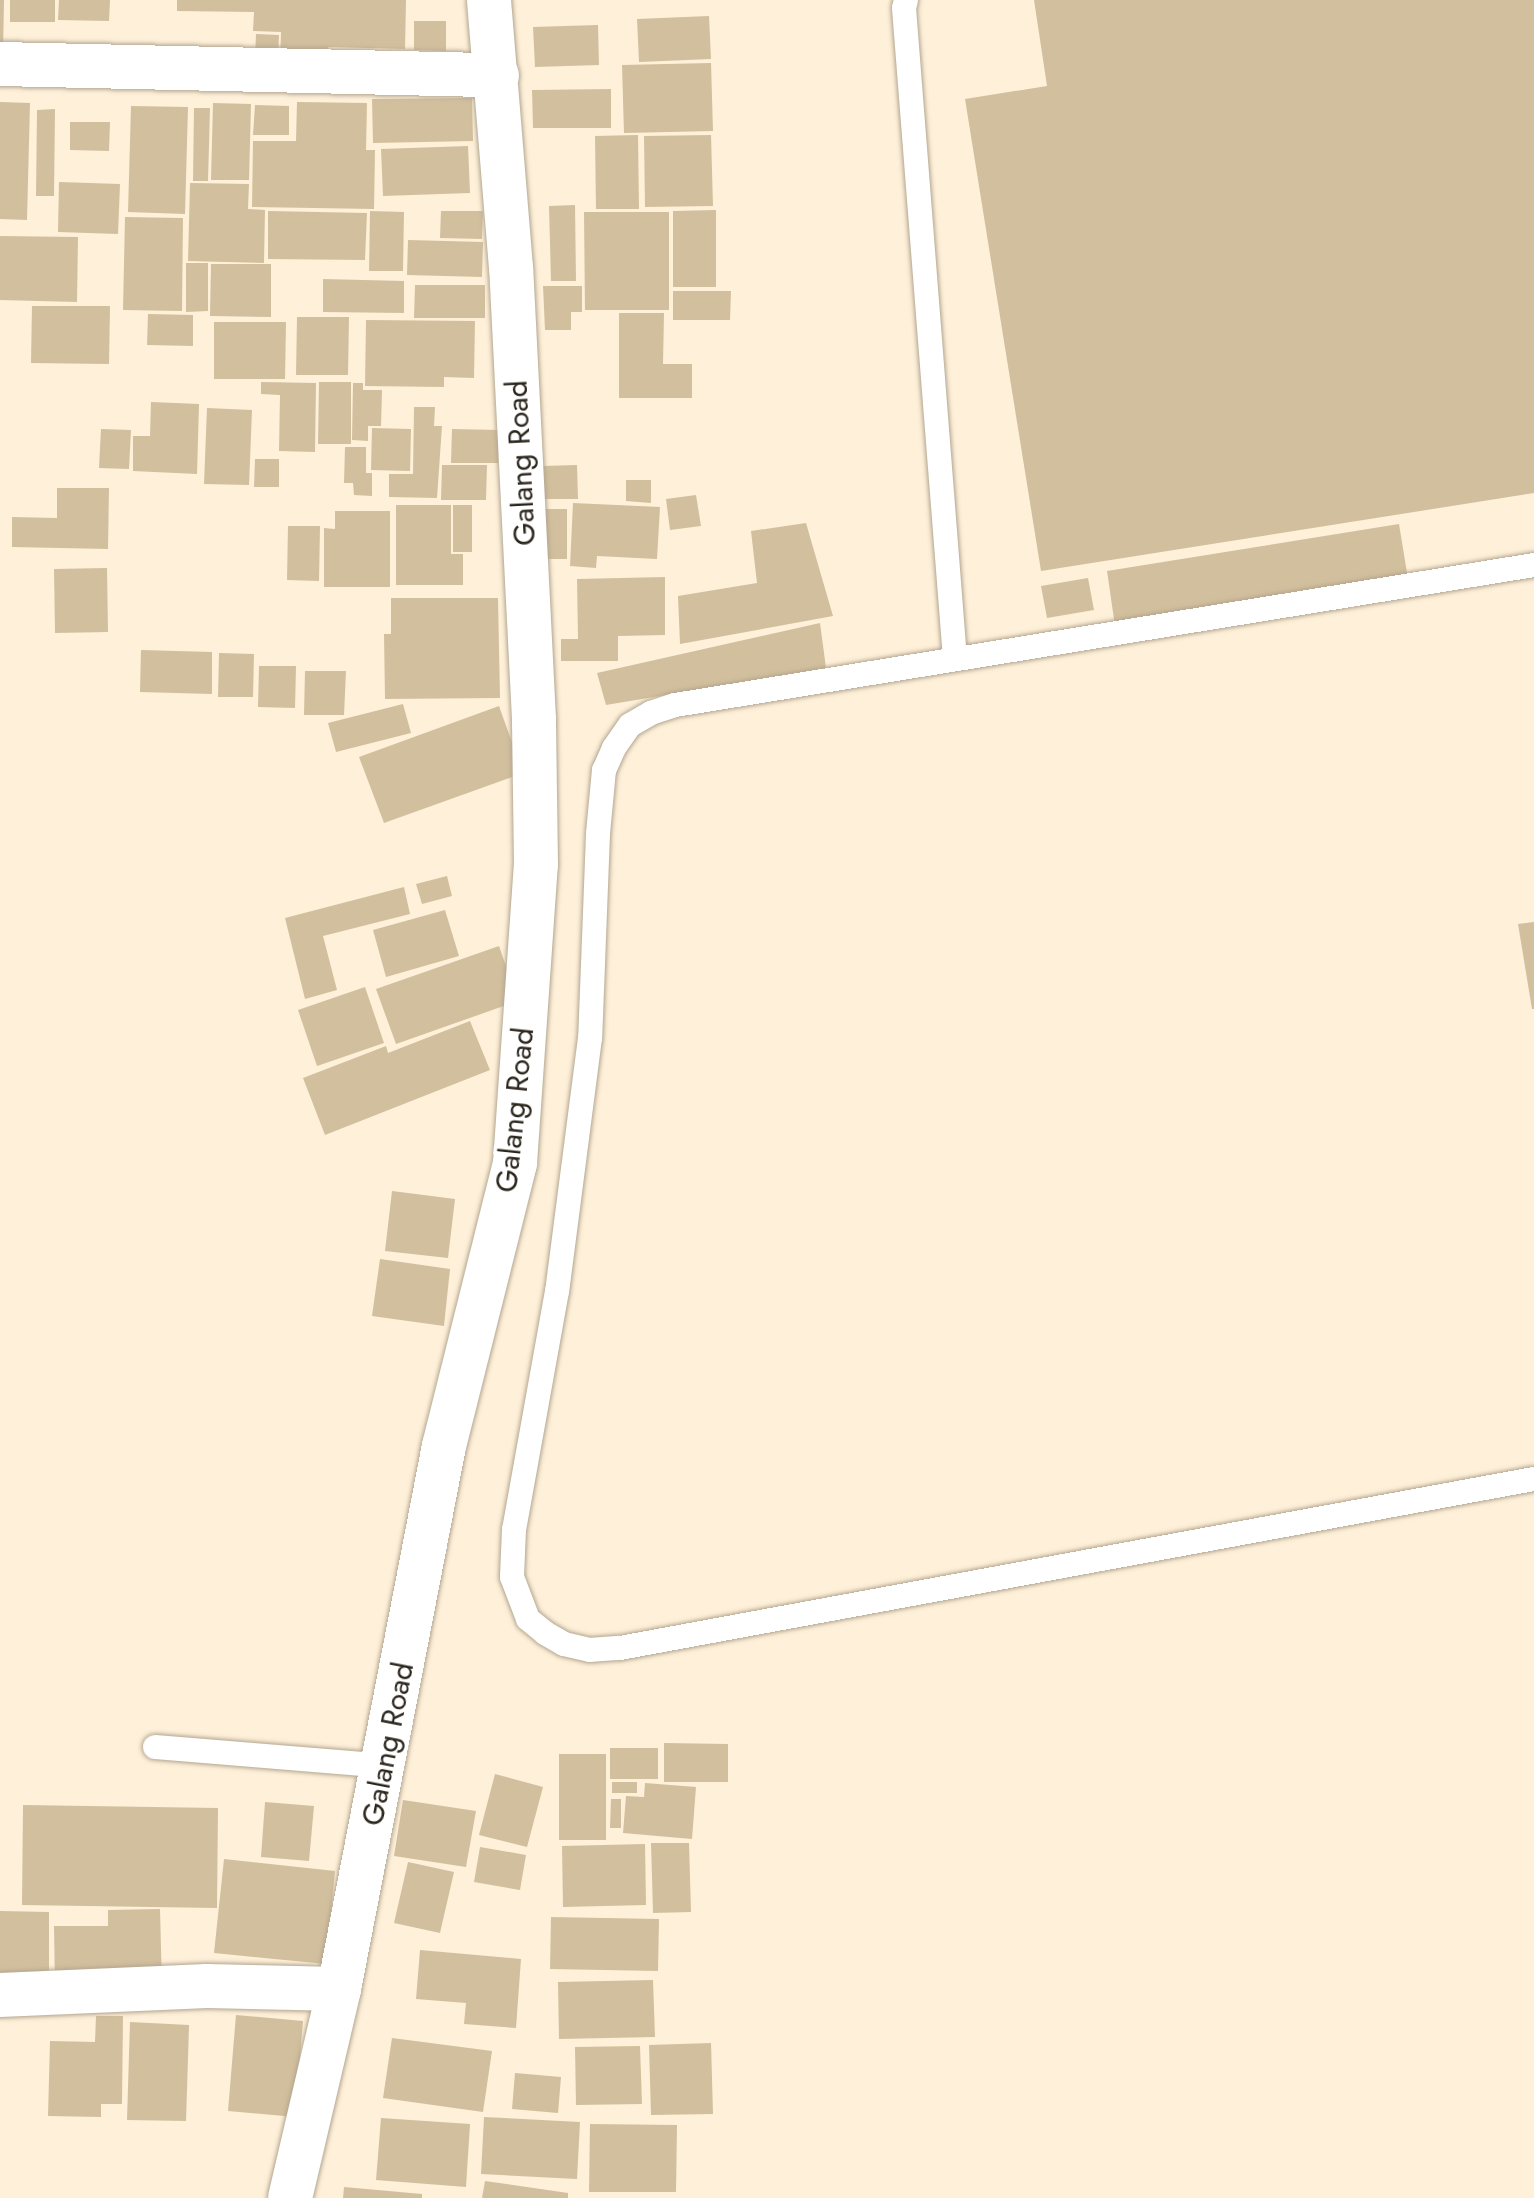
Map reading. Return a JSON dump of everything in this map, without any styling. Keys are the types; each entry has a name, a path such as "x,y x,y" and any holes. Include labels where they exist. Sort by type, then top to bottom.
{"street":[{"name":"Galang Road","path":"290,2198 339,1989 444,1446 515,1163 535,881 534,719 511,268 489,0"},
{"path":"0,64 497,75"},
{"path":"0,1995 207,1986 339,1989"}],"lane":[{"path":"906,0 904,8 955,659"},
{"path":"1534,565 675,705 651,713 630,725 604,770 599,818 590,1038 557,1291 514,1529 512,1577 518,1602 528,1619 564,1644 589,1650 620,1648 1534,1479"},
{"path":"155,1747 384,1766"}],"building":[{"path":"0,0 4,0 3,52 0,52"},
{"path":"10,0 55,0 55,22 10,22"},
{"path":"59,0 110,0 109,21 58,20"},
{"path":"177,0 406,0 405,49 328,47 328,65 280,64 281,32 253,31 254,12 177,11"},
{"path":"1034,0 1534,0 1534,493 1041,571 965,99 1047,86"},
{"path":"709,16 711,59 639,62 637,19"},
{"path":"414,21 446,21 446,51 414,50"},
{"path":"598,25 599,65 535,67 533,27"},
{"path":"256,34 279,35 278,59 255,58"},
{"path":"711,63 713,131 624,133 622,65"},
{"path":"611,89 611,128 533,128 532,90"},
{"path":"472,98 473,141 373,143 372,99"},
{"path":"0,102 30,103 27,220 0,219"},
{"path":"297,102 367,103 366,150 375,150 374,209 252,207 253,141 296,141"},
{"path":"213,103 251,104 249,180 211,180"},
{"path":"255,105 289,106 289,135 253,135"},
{"path":"131,106 188,107 185,214 128,212"},
{"path":"194,108 210,108 208,181 193,181"},
{"path":"55,109 54,196 36,196 37,110"},
{"path":"70,122 110,122 109,151 70,150"},
{"path":"638,135 639,209 596,209 595,136"},
{"path":"711,135 713,206 645,207 644,136"},
{"path":"468,146 470,193 383,196 381,149"},
{"path":"59,182 120,184 118,234 58,232"},
{"path":"190,183 249,184 248,209 265,210 264,263 188,261"},
{"path":"575,205 576,281 551,281 549,206"},
{"path":"716,210 716,287 673,287 673,211"},
{"path":"268,211 367,213 365,260 268,259"},
{"path":"370,211 404,212 403,271 369,271"},
{"path":"441,211 483,211 482,239 440,238"},
{"path":"584,212 669,212 669,310 585,310"},
{"path":"125,217 183,218 182,311 123,310"},
{"path":"0,236 78,237 77,302 0,300"},
{"path":"408,240 483,242 482,277 407,275"},
{"path":"186,263 208,263 208,311 186,312"},
{"path":"211,264 271,264 271,317 210,316"},
{"path":"323,279 404,281 404,313 323,312"},
{"path":"415,285 485,285 485,318 414,318"},
{"path":"543,286 582,286 582,312 571,312 571,330 545,330"},
{"path":"673,291 731,291 730,320 673,320"},
{"path":"32,306 110,306 109,364 31,363"},
{"path":"619,313 664,313 663,364 692,364 692,398 619,398"},
{"path":"148,314 193,315 193,346 147,345"},
{"path":"297,317 349,317 348,375 296,375"},
{"path":"366,320 475,321 474,378 444,377 444,387 365,386"},
{"path":"214,322 286,322 285,379 214,379"},
{"path":"261,382 316,383 315,452 279,451 280,395 261,394"},
{"path":"319,382 351,382 351,444 318,444"},
{"path":"353,383 363,383 363,390 382,390 381,426 368,426 368,441 352,440"},
{"path":"151,402 199,404 197,474 133,471 133,436 150,436"},
{"path":"414,407 435,407 434,426 442,426 437,498 389,497 389,474 413,474"},
{"path":"207,408 252,410 249,485 204,484"},
{"path":"372,428 411,429 410,471 371,470"},
{"path":"101,429 131,430 129,469 99,468"},
{"path":"452,429 499,430 498,463 451,463"},
{"path":"345,447 366,447 366,473 372,473 372,496 354,495 353,483 344,483"},
{"path":"255,459 279,459 279,487 254,487"},
{"path":"442,465 487,465 486,500 441,500"},
{"path":"577,465 578,499 544,499 543,466"},
{"path":"626,480 651,480 651,503 626,501"},
{"path":"57,488 109,488 108,549 12,547 12,517 57,518"},
{"path":"696,495 701,526 670,530 666,499"},
{"path":"573,503 660,507 657,559 597,556 596,568 570,566"},
{"path":"396,505 451,505 451,554 463,554 463,585 396,585"},
{"path":"453,505 472,505 472,552 453,552"},
{"path":"545,509 567,509 567,559 545,559"},
{"path":"335,511 390,511 390,587 324,587 324,528 335,529"},
{"path":"806,523 833,616 680,644 678,596 757,583 751,531"},
{"path":"1399,524 1408,579 1115,626 1107,571"},
{"path":"288,526 320,526 319,581 287,580"},
{"path":"107,568 108,632 55,633 54,569"},
{"path":"665,577 665,635 618,636 618,661 561,661 561,639 578,639 577,579"},
{"path":"1088,578 1094,610 1047,618 1041,586"},
{"path":"391,598 498,598 500,698 385,699 384,634 391,634"},
{"path":"820,623 826,668 606,705 597,673"},
{"path":"141,650 212,652 212,694 140,692"},
{"path":"219,653 254,654 253,697 218,697"},
{"path":"259,666 296,666 295,708 258,707"},
{"path":"305,671 346,671 344,715 304,715"},
{"path":"403,704 411,733 336,752 328,723"},
{"path":"499,706 523,773 384,823 359,757"},
{"path":"447,876 452,896 422,904 416,884"},
{"path":"404,887 410,914 323,936 337,990 305,999 285,918"},
{"path":"445,910 459,956 386,977 373,930"},
{"path":"1534,922 1534,1009 1532,1009 1518,924"},
{"path":"499,946 518,1001 396,1044 376,989"},
{"path":"365,987 384,1043 317,1066 298,1010"},
{"path":"470,1021 490,1070 325,1135 303,1078 386,1046 388,1053"},
{"path":"392,1191 455,1199 448,1258 385,1251"},
{"path":"380,1259 450,1269 444,1326 372,1316"},
{"path":"664,1743 728,1744 728,1782 664,1782"},
{"path":"610,1748 658,1748 658,1779 610,1779"},
{"path":"559,1754 606,1754 606,1840 559,1840"},
{"path":"495,1774 543,1787 527,1847 479,1835"},
{"path":"612,1782 637,1782 637,1793 612,1793"},
{"path":"645,1783 696,1787 692,1839 623,1833 626,1796 644,1797"},
{"path":"611,1799 621,1799 621,1828 610,1828"},
{"path":"403,1800 476,1811 466,1867 394,1856"},
{"path":"265,1802 314,1806 309,1861 261,1857"},
{"path":"23,1805 218,1808 217,1908 22,1905"},
{"path":"651,1843 689,1843 691,1912 653,1913"},
{"path":"645,1844 646,1905 563,1907 562,1846"},
{"path":"480,1847 526,1855 520,1890 474,1882"},
{"path":"224,1859 335,1871 326,1964 214,1953"},
{"path":"408,1862 454,1872 440,1933 394,1923"},
{"path":"160,1909 162,1987 55,1987 54,1926 108,1926 108,1910"},
{"path":"0,1911 49,1912 49,1985 0,1984"},
{"path":"551,1917 659,1919 658,1971 550,1969"},
{"path":"420,1950 521,1959 516,2028 464,2024 466,2003 416,1999"},
{"path":"653,1980 655,2037 559,2039 558,1982"},
{"path":"236,2015 303,2021 295,2117 228,2111"},
{"path":"96,2016 123,2016 122,2104 101,2104 101,2117 48,2116 50,2041 95,2042"},
{"path":"130,2022 189,2025 186,2121 127,2120"},
{"path":"392,2038 492,2051 483,2112 383,2098"},
{"path":"711,2043 713,2114 651,2115 649,2045"},
{"path":"640,2046 642,2104 576,2105 575,2047"},
{"path":"515,2073 561,2077 558,2113 512,2109"},
{"path":"484,2117 580,2122 577,2179 481,2174"},
{"path":"381,2118 470,2124 466,2187 376,2180"},
{"path":"590,2124 677,2125 676,2192 589,2192"},
{"path":"485,2181 568,2193 568,2198 482,2198"},
{"path":"344,2187 422,2194 422,2198 343,2198"}]}
